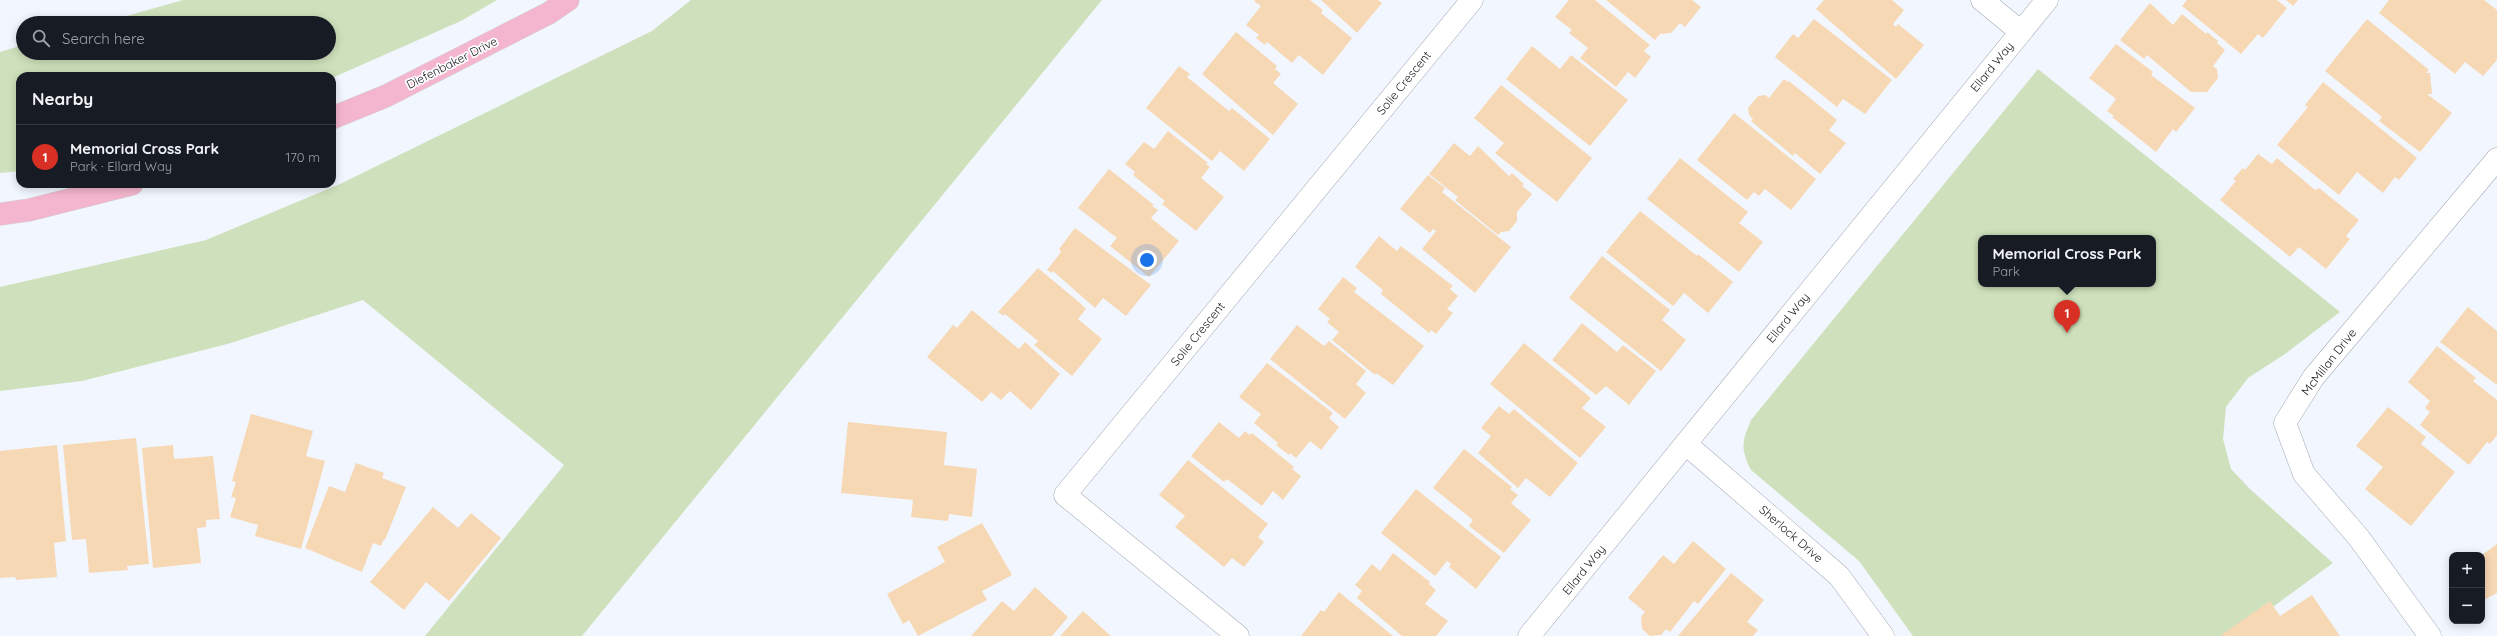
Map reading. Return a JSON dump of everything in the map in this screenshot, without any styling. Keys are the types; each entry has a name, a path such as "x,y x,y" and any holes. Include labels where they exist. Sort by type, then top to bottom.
{"main road":[{"name":"Diefenbaker Drive","path":"336,116 386,96 549,13 568,0"},
{"path":"0,214 30,210 116,188"}],"street":[{"name":"Solie Crescent","path":"1238,636 1065,495 1472,0"},
{"path":"1982,0 2021,32"},
{"name":"Ellard Way","path":"1529,636 2047,0"},
{"name":"McMillan Drive","path":"2430,636 2359,538 2304,474 2285,423 2313,378 2497,159"},
{"name":"Sherlock Drive","path":"1686,444 1839,576 1883,636"}],"green space":[{"path":"183,0 497,0 461,21 336,76 336,72 16,72 16,171 0,173 0,52 16,47 16,60 336,60 336,16 127,16"},
{"path":"691,0 1102,0 582,636 425,636 564,465 363,300 231,343 82,381 0,391 0,287 206,240 330,188 336,188 336,186 652,31"},
{"path":"2038,69 2340,312 2285,354 2248,378 2226,407 2223,439 2231,469 2250,489 2333,563 2233,636 1913,636 1859,561 1751,470 1744,450 1744,440 1751,420"}],"building":[{"path":"1310,0 1323,10 1321,13 1352,38 1323,75 1299,55 1292,63 1267,42 1265,45 1256,38 1259,35 1246,25 1261,6 1254,1"},
{"path":"1321,0 1378,0 1382,3 1357,33"},
{"path":"1569,0 1595,0 1650,45 1644,51 1651,57 1635,78 1628,72 1616,87 1580,58 1588,48 1569,33 1572,30 1555,17"},
{"path":"1606,0 1692,0 1701,7 1685,27 1680,23 1671,33 1660,34 1655,40"},
{"path":"1824,0 1892,0 1904,10 1893,24 1896,27 1898,24 1924,45 1896,79 1816,9"},
{"path":"2187,0 2277,0 2287,8 2263,38 2258,34 2241,54 2182,6"},
{"path":"2286,0 2298,0 2293,6"},
{"path":"2389,0 2484,0 2497,10 2497,60 2483,76 2465,62 2455,74 2379,13"},
{"path":"2150,3 2173,25 2182,14 2206,34 2207,32 2218,41 2217,43 2225,50 2213,66 2217,69 2218,78 2207,92 2191,92 2147,55 2144,59 2120,40"},
{"path":"1814,19 1892,80 1865,114 1843,99 1837,107 1775,57 1793,34 1798,38"},
{"path":"2367,19 2429,70 2426,73 2430,73 2432,94 2427,94 2452,113 2420,152 2379,121 2382,117 2325,71"},
{"path":"1236,32 1277,66 1275,69 1281,74 1273,83 1298,104 1273,135 1202,74"},
{"path":"2116,44 2153,72 2151,75 2195,108 2176,132 2173,129 2156,152 2112,117 2114,116 2107,111 2116,99 2089,78"},
{"path":"1532,46 1560,69 1571,55 1628,100 1590,146 1506,79"},
{"path":"1179,66 1190,74 1187,77 1229,111 1232,108 1270,139 1244,171 1220,151 1212,161 1146,108"},
{"path":"1784,79 1788,82 1789,81 1837,120 1829,130 1846,143 1820,174 1795,153 1793,156 1751,121 1753,119 1749,115 1748,108 1758,96 1765,95 1769,98"},
{"path":"2323,82 2417,158 2399,180 2395,177 2383,193 2357,172 2339,195 2277,145 2308,107 2305,105"},
{"path":"1501,85 1592,158 1557,202 1495,153 1504,143 1474,118"},
{"path":"1734,113 1816,179 1791,210 1765,189 1759,196 1754,192 1747,200 1697,160"},
{"path":"1168,131 1208,163 1206,164 1210,167 1201,178 1224,197 1196,231 1162,204 1165,201 1133,175 1135,172 1125,164 1144,142 1154,149"},
{"path":"1454,143 1470,156 1478,146 1509,176 1512,173 1524,184 1522,186 1532,194 1517,212 1517,221 1509,231 1501,232 1498,235 1455,200 1458,197 1429,174"},
{"path":"2258,154 2272,164 2277,158 2315,190 2319,188 2359,220 2346,236 2350,239 2326,269 2299,247 2290,257 2220,200 2236,181 2233,179 2243,168 2245,170"},
{"path":"1680,158 1748,212 1739,223 1763,242 1739,272 1647,199"},
{"path":"1109,169 1154,205 1152,206 1158,210 1151,218 1179,241 1149,277 1110,246 1117,238 1078,208"},
{"path":"1428,175 1445,188 1442,192 1511,247 1475,293 1422,249 1436,231 1433,229 1430,233 1400,209"},
{"path":"1640,211 1733,282 1708,313 1684,293 1673,306 1606,252"},
{"path":"1075,228 1151,285 1126,316 1103,298 1095,308 1053,271 1052,273 1047,270 1061,252 1059,249"},
{"path":"1379,236 1397,251 1401,246 1453,286 1450,289 1458,296 1447,309 1453,313 1436,334 1431,330 1429,333 1381,294 1383,290 1355,267"},
{"path":"1602,256 1670,310 1662,320 1686,340 1661,371 1569,298"},
{"path":"1038,268 1086,309 1078,319 1102,339 1072,376 1034,345 1038,341 1005,314 1004,316 998,312"},
{"path":"1343,277 1357,288 1354,292 1424,346 1393,385 1376,373 1375,375 1332,340 1339,332 1327,322 1330,319 1318,309"},
{"path":"2468,307 2497,331 2497,385 2440,342"},
{"path":"972,310 1019,349 1025,342 1060,374 1031,410 1010,391 1001,400 991,392 982,402 927,357 953,325 957,328"},
{"path":"1582,323 1617,352 1623,345 1656,371 1629,405 1606,386 1596,395 1552,360"},
{"path":"1297,325 1324,346 1329,341 1366,371 1356,384 1366,393 1345,419 1270,359"},
{"path":"1524,343 1591,398 1582,408 1606,427 1580,458 1490,384"},
{"path":"2437,346 2476,378 2473,381 2497,400 2497,435 2490,444 2487,442 2469,465 2420,425 2430,412 2425,408 2430,401 2408,382"},
{"path":"1267,363 1333,413 1329,418 1339,427 1321,450 1310,441 1296,458 1290,453 1289,455 1276,445 1278,443 1254,423 1261,414 1239,397"},
{"path":"1499,406 1509,414 1514,409 1578,463 1550,497 1526,478 1518,488 1478,453 1491,436 1481,428"},
{"path":"2388,407 2426,437 2421,444 2455,472 2411,526 2365,489 2383,467 2356,446"},
{"path":"251,414 313,431 306,456 325,461 301,549 255,536 258,525 230,517 236,498 231,497 236,482 232,481"},
{"path":"848,422 947,432 944,465 977,469 972,517 949,514 948,521 911,517 913,500 841,493"},
{"path":"1219,422 1239,438 1245,431 1250,435 1252,433 1294,467 1292,469 1301,476 1283,500 1273,491 1262,506 1227,479 1224,482 1191,456"},
{"path":"136,438 149,564 127,566 128,570 89,573 86,539 72,540 63,445"},
{"path":"57,445 66,541 54,543 57,577 16,580 15,577 0,578 0,451"},
{"path":"173,445 174,459 213,456 220,519 206,520 206,527 197,528 201,563 153,568 142,448"},
{"path":"1464,449 1512,487 1510,489 1518,495 1511,503 1531,520 1504,553 1469,526 1473,520 1433,488"},
{"path":"1188,460 1268,524 1258,537 1264,542 1244,567 1232,558 1224,567 1175,527 1185,516 1159,495"},
{"path":"356,463 384,473 382,478 406,487 385,540 384,539 381,546 373,543 362,572 305,548 329,486 345,492"},
{"path":"1416,489 1501,557 1476,589 1449,567 1451,564 1447,561 1435,576 1381,533"},
{"path":"433,507 458,528 471,513 501,538 449,601 426,582 404,610 370,582"},
{"path":"982,523 1012,575 982,591 987,600 918,636 909,620 903,624 887,594 945,562 937,547"},
{"path":"1693,541 1726,569 1698,604 1694,601 1670,632 1666,629 1661,635 1650,636 1642,629 1641,617 1645,612 1628,598 1663,555 1674,564"},
{"path":"2497,544 2497,593 2485,599 2485,588 2485,553"},
{"path":"1393,553 1430,582 1429,584 1436,590 1425,604 1448,621 1436,636 1402,636 1357,598 1362,591 1355,585 1372,564 1380,571"},
{"path":"1731,573 1764,600 1747,622 1758,630 1753,636 1678,636"},
{"path":"1035,587 1068,617 1052,636 971,636 1002,601 1014,611"},
{"path":"1339,592 1393,636 1301,636 1321,610 1324,612"},
{"path":"2312,595 2340,636 2220,636 2270,601 2280,616"},
{"path":"1083,611 1111,636 1060,636"}],"place":[{"name":"Memorial Cross Park","path":"2067,333"}]}
